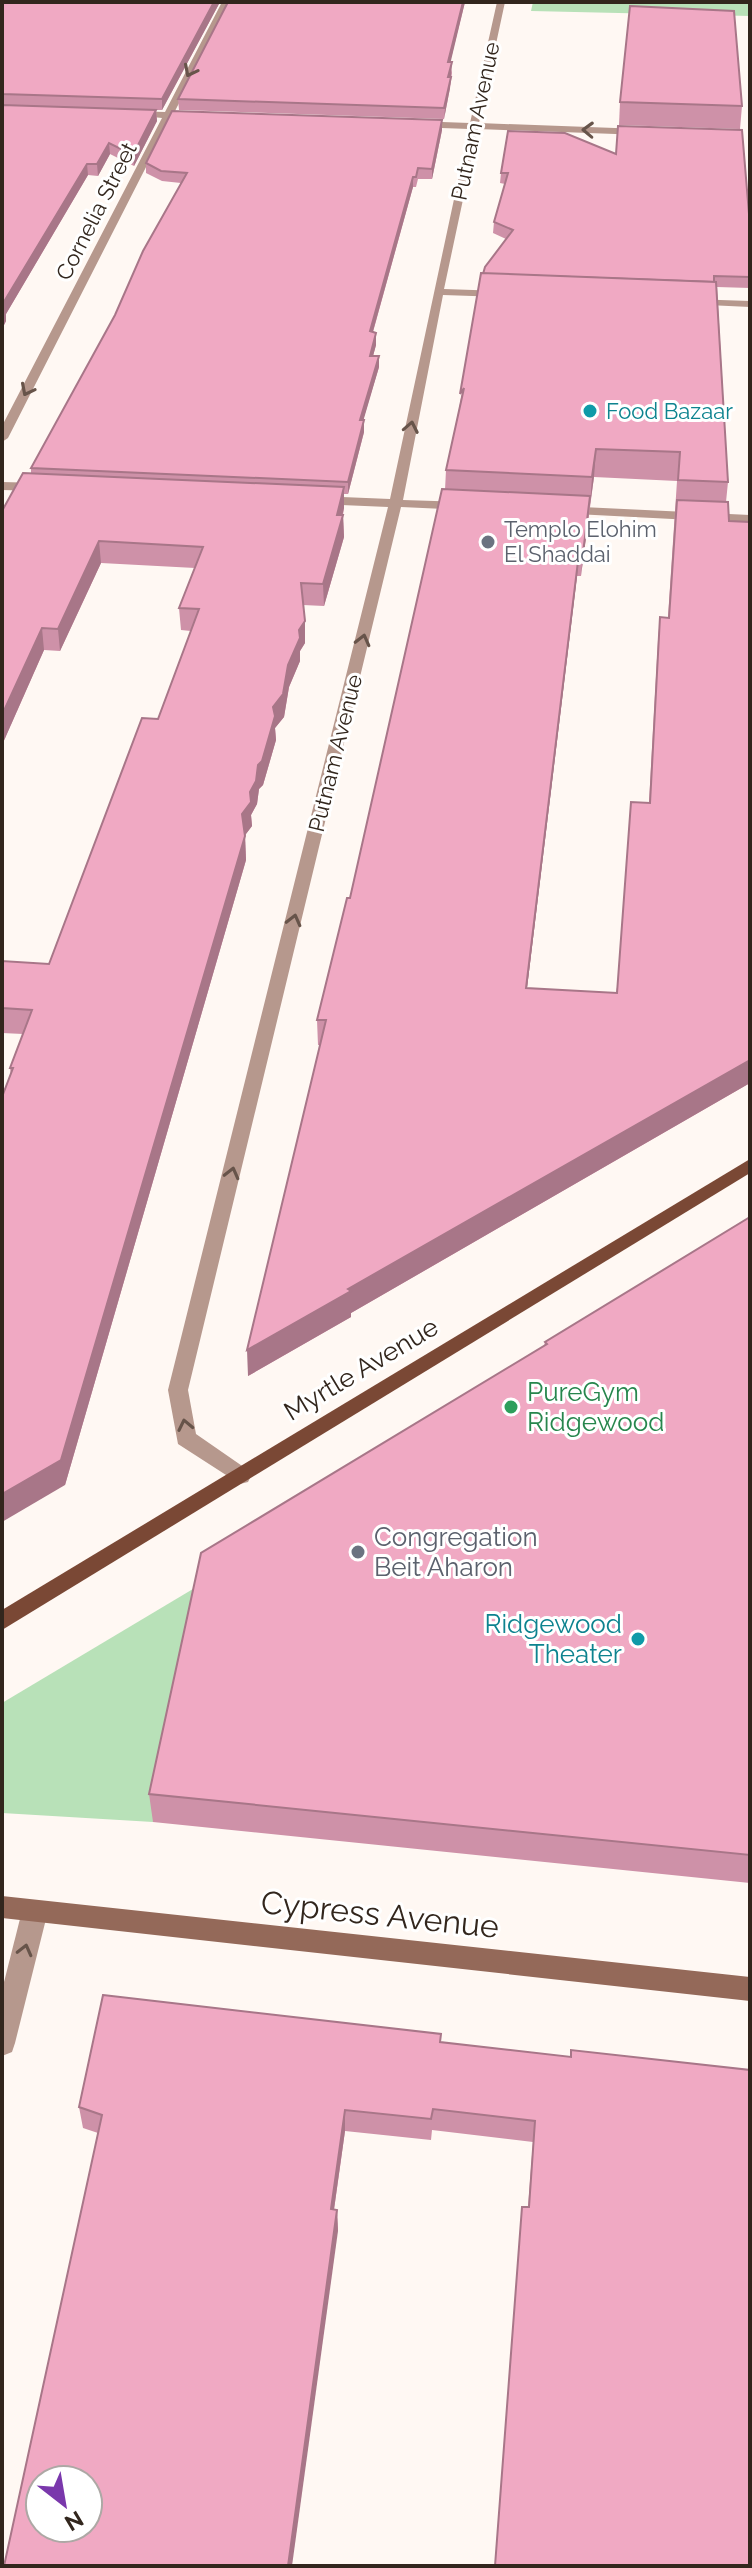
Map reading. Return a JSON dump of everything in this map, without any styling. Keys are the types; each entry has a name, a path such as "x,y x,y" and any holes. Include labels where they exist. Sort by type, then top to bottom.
{"main road":[{"name":"Myrtle Avenue","path":"2,1621 750,1165"},
{"name":"Cypress Avenue","path":"2,1907 750,1989"}],"street":[{"name":"Cornelia Street","path":"2,438 226,2"},
{"name":"Putnam Avenue","path":"240,1476 186,1438 178,1390 396,503 501,2"},
{"path":"112,114 213,117"},
{"path":"403,123 658,132"},
{"path":"438,292 511,295"},
{"path":"670,301 750,304"},
{"path":"2,486 64,488"},
{"path":"297,499 481,507"},
{"path":"542,510 750,519"},
{"path":"2,2043 35,1911"}],"green space":[{"path":"533,2 750,2 750,16 531,11"},
{"path":"203,1583 153,1822 2,1813 2,1703"}],"building":[{"path":"2,2 214,2 162,99 2,94"},
{"path":"228,2 463,2 448,62 452,62 448,77 451,77 444,108 178,99"},
{"path":"630,6 734,11 742,106 620,102"},
{"path":"2,105 156,110 133,155 109,143 97,164 87,164 2,305"},
{"path":"172,111 442,120 432,169 418,168 416,177 413,177 370,331 376,333 370,356 379,356 360,420 364,420 348,482 31,468 115,315 143,251 187,173 161,171 146,163"},
{"path":"618,126 742,130 750,226 750,277 714,276 714,282 483,274 513,230 494,222 508,173 501,173 508,131 565,133 616,154"},
{"name":"Food Bazaar","path":"481,273 716,282 728,482 678,480 680,452 596,449 592,477 446,470 464,388 460,394"},
{"path":"23,473 344,487 337,515 343,515 323,584 301,583 305,621 288,665 283,694 273,707 275,716 250,792 251,802 242,814 245,836 61,1460 2,1494 2,1097 32,1010 2,1008 2,961 49,964 142,718 158,719 199,609 179,608 203,547 99,541 58,629 42,628 2,715 2,511"},
{"path":"442,489 590,496 583,553 579,553 526,988 617,993 631,802 650,803 660,617 669,618 677,500 728,502 729,521 750,522 750,1060 247,1350 326,1020 317,1020 347,898 350,898"},
{"path":"750,1217 750,1855 149,1794 201,1553"},
{"path":"103,1995 441,2034 440,2042 571,2057 571,2050 750,2070 750,2566 495,2566 522,2207 529,2207 535,2121 433,2109 431,2119 345,2110 331,2209 337,2210 288,2566 4,2566 24,2474 24,2544 104,2544 104,2464 26,2464 102,2115 79,2107"}],"place":[{"name":"Food Bazaar","path":"590,411"},
{"name":"Templo Elohim El Shaddai","path":"488,542"},
{"name":"PureGym Ridgewood","path":"511,1407"},
{"name":"Congregation Beit Aharon","path":"358,1552"},
{"name":"Ridgewood Theater","path":"638,1639"}]}
